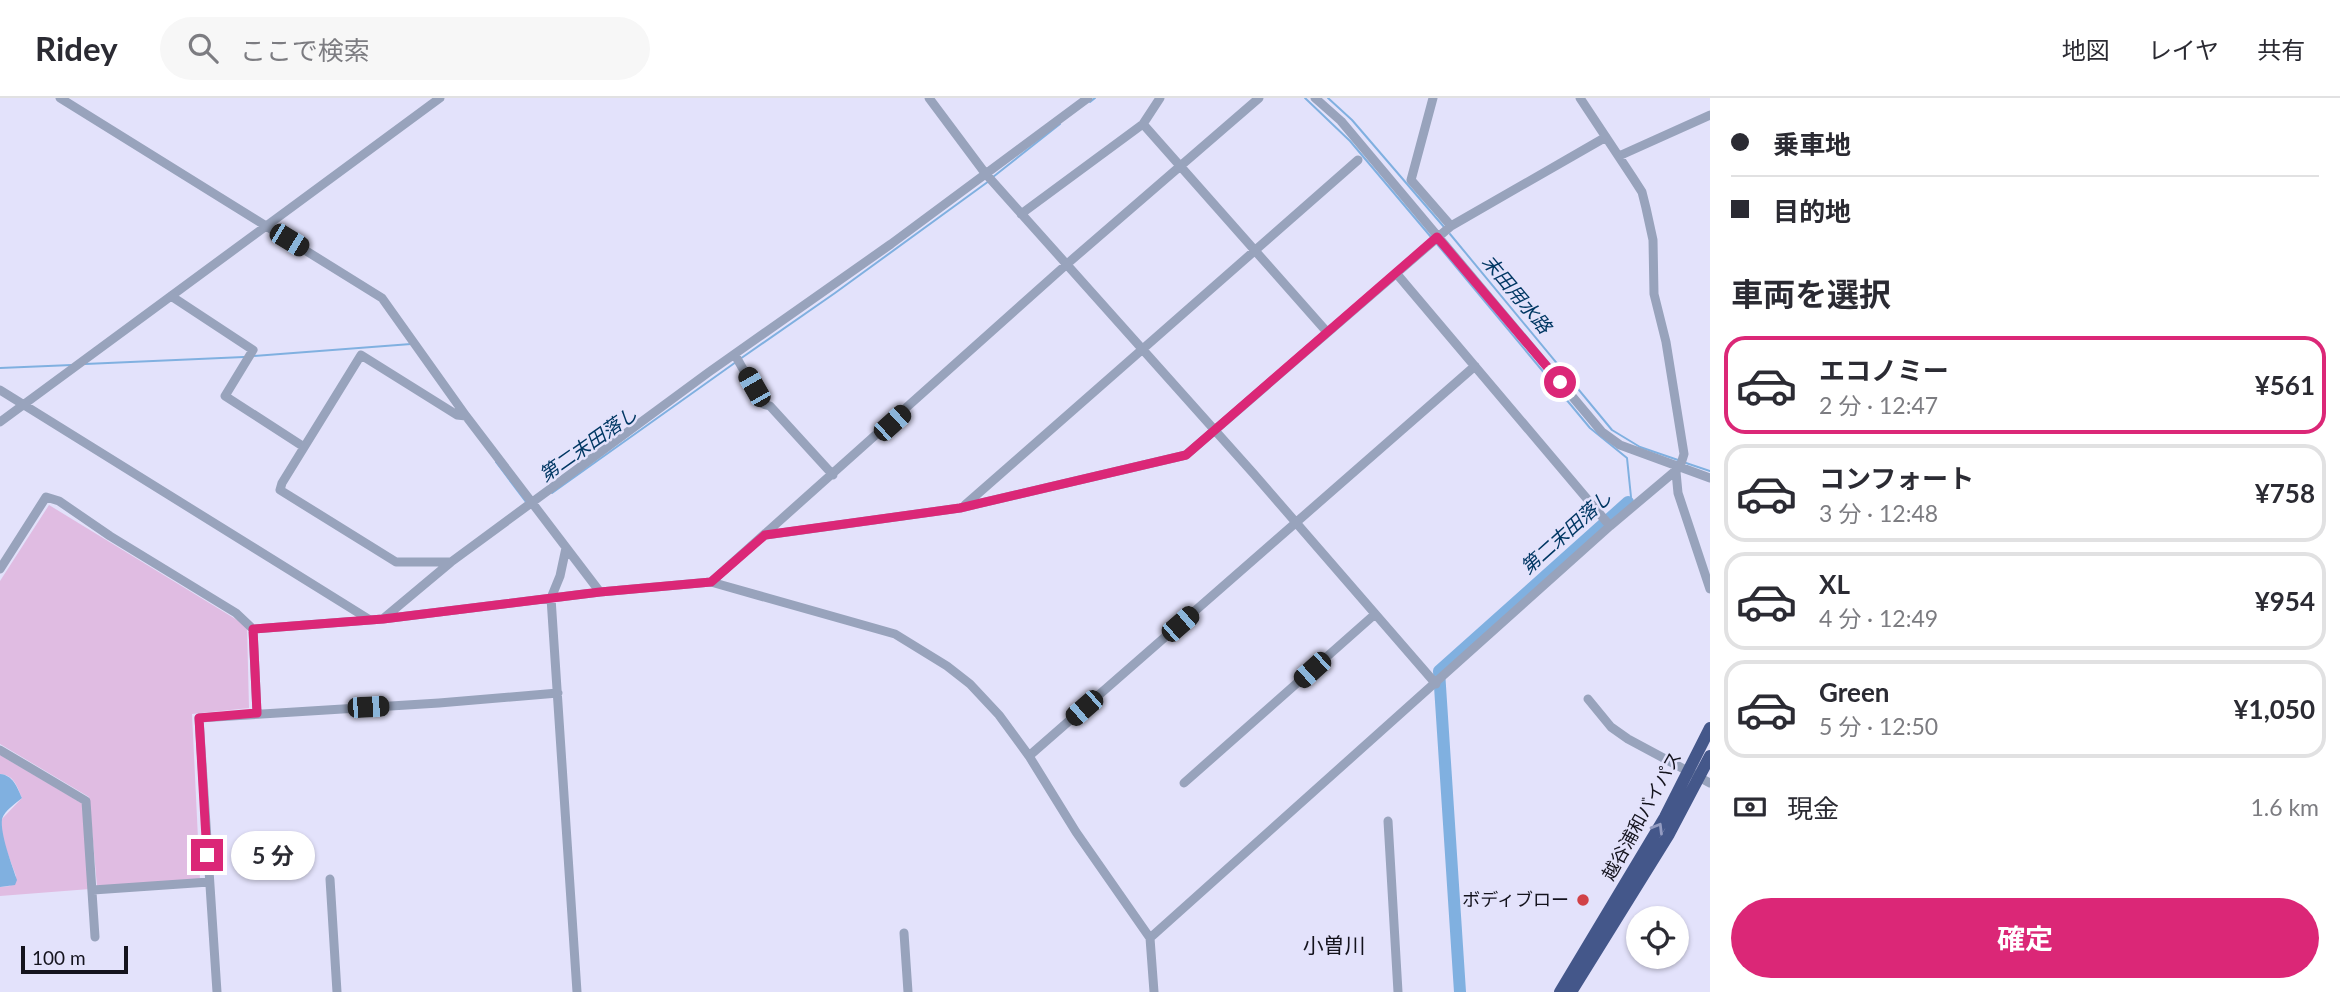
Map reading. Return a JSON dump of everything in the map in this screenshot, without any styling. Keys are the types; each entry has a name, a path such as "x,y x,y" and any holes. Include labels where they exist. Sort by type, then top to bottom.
{"highway":[{"name":"越谷浦和バイパス","path":"1560,992 1658,828 1699,777 1710,728"},
{"name":"越谷浦和バイパス","path":"1571,992 1669,834 1710,756"}],"street":[{"path":"60,98 382,298 466,416 600,592"},
{"path":"0,422 440,98"},
{"path":"929,98 985,173 1436,684"},
{"path":"383,619 451,562 1088,98"},
{"path":"1021,214 1143,124 1160,98"},
{"path":"711,582 1067,264 1259,98"},
{"path":"1315,98 1341,121 1602,432 1620,445 1678,470 1710,478"},
{"path":"1433,98 1411,180 1451,226"},
{"path":"1580,98 1642,192 1653,240 1654,294 1666,342 1684,454 1678,470 1678,493 1710,589"},
{"path":"1619,156 1710,115"},
{"path":"1143,124 1327,332"},
{"path":"765,535 960,508 1186,455 1451,226 1606,137"},
{"path":"960,508 1358,160"},
{"path":"1396,273 1610,526"},
{"path":"171,296 253,351 225,396 304,447"},
{"path":"451,562 396,562 281,490 282,483 361,355 457,415 466,416"},
{"path":"735,355 763,404 770,406 833,475"},
{"path":"1029,756 1475,366"},
{"path":"0,390 370,620"},
{"path":"1150,938 1610,526 1678,470"},
{"path":"0,569 46,497 59,502 236,613 253,629 257,713"},
{"path":"566,548 560,576 551,598 577,992"},
{"path":"253,629 383,619 600,592 711,582 895,634 947,666 970,684 999,715 1029,756 1076,832 1150,938 1154,992"},
{"path":"1184,783 1374,615"},
{"path":"217,992 199,718 558,693"},
{"path":"1588,699 1611,727 1628,739 1699,777"},
{"path":"0,750 86,801 95,937"},
{"path":"1388,821 1398,992"},
{"path":"330,879 337,992"},
{"path":"93,890 209,882"},
{"path":"904,933 908,992"}],"shaded area":[{"path":"49,505 247,626 249,708 192,714 200,880 97,886 89,797 0,744 0,581"},
{"path":"0,755 83,804 90,889 0,896 0,887 10,886 16,876 2,838 1,820 22,798 12,779 0,774"}],"water":[{"path":"0,774 11,779 22,798 2,819 5,841 17,880 15,885 0,887"}],"waterway":[{"name":"第二末田落し","path":"1090,102 1095,98"},
{"name":"第二末田落し","path":"1305,98 1350,141 1431,237"},
{"name":"末田用水路","path":"1328,98 1352,120 1444,227"},
{"name":"第二末田落し","path":"993,177 1060,124"},
{"name":"第二末田落し","path":"740,359 989,181"},
{"name":"末田用水路","path":"1450,234 1612,430 1640,447 1678,460"},
{"name":"第二末田落し","path":"1437,244 1590,428 1627,458 1631,497 1628,502"},
{"name":"第二末田落し","path":"253,356 411,344"},
{"name":"第二末田落し","path":"85,364 244,357"},
{"name":"第二末田落し","path":"552,493 736,362"},
{"name":"第二末田落し","path":"0,368 72,365"},
{"name":"第二末田落し","path":"496,462 526,502"},
{"name":"末田用水路","path":"1686,463 1710,471"},
{"name":"第二末田落し","path":"1460,992 1439,671 1628,502"}],"place":[{"name":"ボディブロー","path":"1583,900"}],"district":[{"name":"小曽川","path":"1334,946"}],"route":[{"path":"207,855 199,718 257,713 253,629 383,619 600,592 711,582 765,535 960,508 1186,455 1437,237 1560,382"}]}
